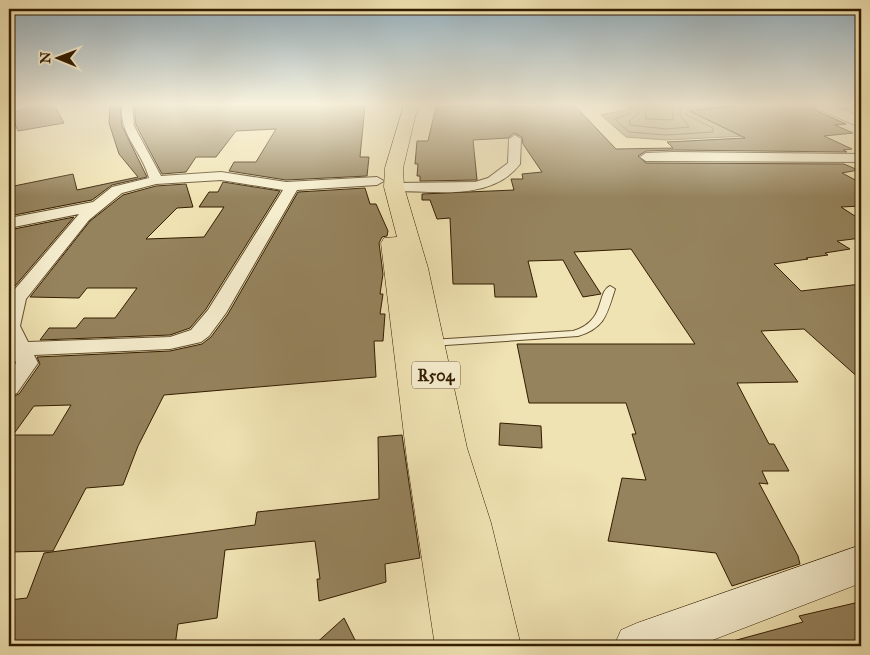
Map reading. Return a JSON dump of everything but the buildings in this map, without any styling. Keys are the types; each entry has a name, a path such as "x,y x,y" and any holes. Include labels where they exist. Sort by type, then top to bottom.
{"main road":[{"name":"R504","path":"400,136 394,168 386,184 425,460 458,646"},
{"name":"R504","path":"386,184 416,268 450,448 471,523 498,646"}],"street":[{"path":"132,136 139,150 155,170 156,180"},
{"path":"9,388 27,363 10,326 17,298 84,217 117,190 156,180 221,176 292,186 386,184 476,186 486,184 514,164 515,139"},
{"path":"646,157 726,155 772,158 861,158"},
{"path":"21,350 170,343 194,339 204,332 292,186"},
{"path":"9,223 98,206"},
{"path":"637,646 861,564"}],"lane":[{"path":"430,343 574,334 590,330 599,320 610,288"}],"water":[{"path":"624,136 754,136 666,140"}]}
